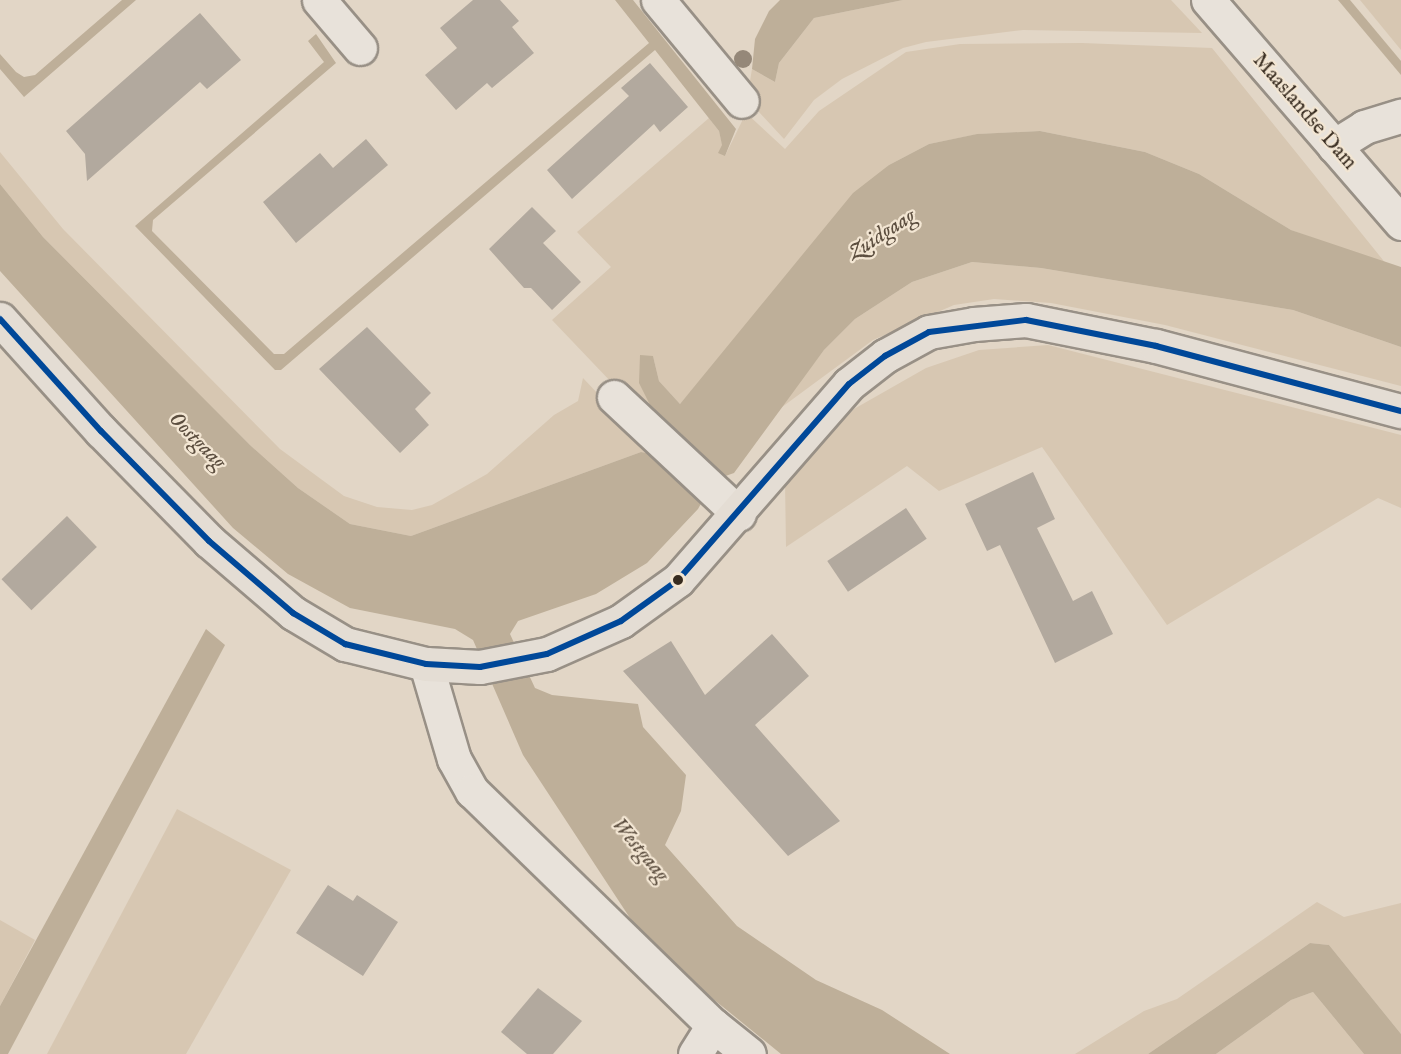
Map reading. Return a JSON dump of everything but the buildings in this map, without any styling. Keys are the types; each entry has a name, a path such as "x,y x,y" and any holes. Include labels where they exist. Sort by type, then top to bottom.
{"main road":[{"path":"0,319 101,431 208,541 292,613 345,644 426,664 480,667 547,654 621,621 678,580 734,509 849,384 885,356 929,332 974,324 1026,320 1144,344 1401,411"}],"street":[{"path":"319,0 360,48"},
{"path":"658,0 741,101"},
{"name":"Maaslandse Dam","path":"1208,0 1401,223"},
{"path":"1334,146 1364,127 1401,116"},
{"path":"614,397 734,509"},
{"path":"426,664 454,759 472,791 713,1025 749,1054"},
{"path":"695,1054 713,1025"}],"shaded area":[{"path":"903,0 1171,0 1202,33 1023,30 926,42 903,48 842,79 814,100 784,139 747,99 752,69 775,82 779,63 814,18"},
{"path":"1360,0 1401,0 1401,50"},
{"path":"1082,43 1212,48 1387,265 1291,230 1199,174 1145,152 1040,131 978,134 929,144 889,165 680,404 659,381 653,356 658,421 613,384 552,320 611,267 577,232 709,118 719,131 725,156 746,113 785,149 819,111 906,52 960,44"},
{"path":"0,152 63,229 280,449 344,496 377,507 412,510 432,505 487,474 554,415 578,401 583,378 657,456 641,452 411,536 350,524 298,488 250,445 43,237 0,184"},
{"path":"972,262 1041,268 1293,310 1401,347 1401,386 1165,325 1051,303 994,299 954,305 873,340 778,410 824,350 855,319 912,282"},
{"path":"1048,345 1401,435 1401,508 1378,498 1167,625 1042,447 939,491 907,466 786,547 785,481 854,409 926,368 979,350"},
{"path":"177,809 291,870 186,1054 47,1054"},
{"path":"1317,902 1344,917 1401,903 1401,1034 1329,945 1310,943 1148,1054 1075,1054 1144,1011 1177,999"},
{"path":"0,920 35,940 0,1006"},
{"path":"1313,992 1364,1054 1216,1054 1291,1000"}],"water":[{"path":"122,0 136,0 24,97 0,69 0,54 16,72 24,77 35,75"},
{"path":"615,0 633,0 736,129 725,156 718,153 722,145 719,131 655,50 281,370 275,370 135,226 324,62 308,41 316,34 336,63 153,220 152,231 274,354 284,354 649,43"},
{"path":"780,0 903,0 814,18 779,63 775,82 752,69 755,39 769,11"},
{"path":"1338,0 1350,0 1401,61 1401,75"},
{"path":"1040,131 1145,152 1199,174 1291,230 1401,267 1401,347 1293,310 1041,268 972,262 912,282 855,319 824,350 734,473 714,480 698,509 647,563 596,594 518,621 510,634 535,688 552,695 638,704 643,727 686,775 681,811 665,845 737,926 816,980 882,1010 950,1054 781,1054 649,947 523,755 473,640 455,629 350,608 288,574 233,528 0,271 0,184 43,237 250,445 298,488 350,524 411,536 641,452 657,455 658,421 639,383 640,355 653,356 659,381 680,404 853,193 889,165 929,144 977,134"},
{"path":"206,629 225,645 8,1054 0,1054 0,1006"},
{"path":"1310,943 1329,945 1401,1034 1401,1054 1364,1054 1313,992 1291,1000 1216,1054 1148,1054"}],"transit line":[{"path":"0,319 101,431 209,541 293,613 345,644 426,664 480,667 547,654 621,621 678,580 849,384 885,356 929,332 1026,320 1156,346 1401,411"}],"water label":[{"name":"Zuidgaag","path":"882,235"},
{"name":"Oostgaag","path":"197,441"},
{"name":"Westgaag","path":"640,850"}]}
